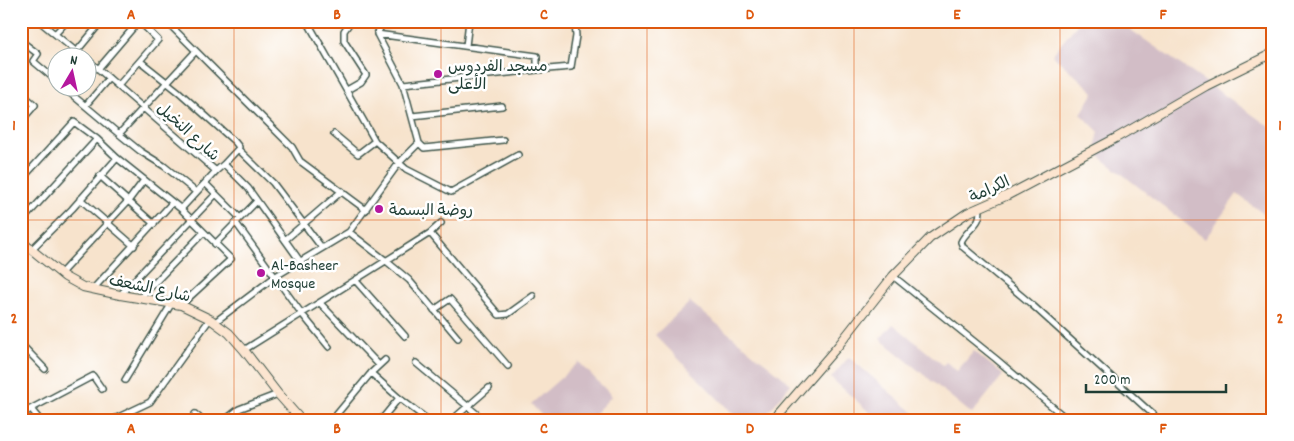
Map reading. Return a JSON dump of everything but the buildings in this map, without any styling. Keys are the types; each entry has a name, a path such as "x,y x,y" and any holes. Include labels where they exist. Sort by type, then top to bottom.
{"main road":[{"name":"الكرامة","path":"774,420 838,346 893,276 930,238 967,213 1008,195 1116,138 1206,86 1273,53"},
{"name":"شارع الشعف","path":"21,240 61,273 83,287 181,305 213,321 229,333 278,394 302,420"}],"street":[{"path":"21,25 24,21"},
{"path":"39,21 73,48"},
{"path":"55,34 67,21"},
{"path":"80,48 102,21"},
{"path":"98,69 139,21 158,40 118,86"},
{"path":"307,21 376,141 406,169 451,192 518,155"},
{"path":"347,90 361,82 366,75 344,41 344,31 351,21"},
{"path":"377,34 384,21"},
{"path":"466,46 469,21"},
{"path":"403,84 571,67 576,36 575,23 573,21"},
{"path":"168,22 292,147 300,161 366,210"},
{"path":"377,34 537,56 537,70"},
{"path":"377,34 403,84 419,143 424,148 503,140"},
{"path":"21,41 38,54 33,61 48,74"},
{"path":"119,134 196,50"},
{"path":"140,61 167,81 235,142 239,147 238,149 273,183 322,248"},
{"name":"شارع النخيل","path":"98,69 216,172 224,164 257,201 300,261"},
{"path":"86,106 109,78"},
{"path":"21,93 35,105 21,121"},
{"path":"76,98 140,151 164,166 196,192"},
{"path":"412,116 502,106"},
{"path":"21,180 74,122 97,139 117,158 181,209 231,258 181,305"},
{"path":"334,134 358,154 376,141"},
{"path":"21,222 97,139"},
{"path":"112,420 150,402 213,321 276,276 349,232 399,163 419,143"},
{"path":"224,164 238,149"},
{"path":"31,250 117,158"},
{"path":"181,209 216,172"},
{"path":"100,176 154,224"},
{"path":"61,273 129,200 144,180"},
{"path":"205,183 240,218"},
{"path":"285,240 342,191"},
{"path":"120,295 216,194"},
{"path":"80,199 134,246"},
{"path":"215,244 257,201"},
{"path":"93,289 172,203"},
{"path":"979,208 981,216 963,237 961,242 963,247 1030,303 1159,420"},
{"path":"236,223 302,314 329,347"},
{"path":"244,350 430,233 441,223"},
{"path":"140,298 204,232"},
{"path":"349,232 409,280 458,338"},
{"path":"430,233 499,315 508,314 533,296"},
{"path":"893,276 1068,420"},
{"path":"355,280 405,336"},
{"path":"434,310 450,299 508,366"},
{"path":"125,380 172,303"},
{"path":"320,303 379,365"},
{"path":"21,344 45,369"},
{"path":"21,358 28,351"},
{"path":"332,420 371,373 385,360"},
{"path":"416,364 484,420"},
{"path":"371,373 428,420"},
{"path":"21,414 93,376 102,389"},
{"path":"452,420 489,388"},
{"path":"225,420 239,408 278,394"},
{"path":"382,420 399,398"},
{"path":"21,403 40,420"},
{"path":"195,414 202,420"}],"shaded area":[{"path":"1080,21 1118,21 1273,129 1273,221 1237,194 1205,239 1099,156 1096,144 1099,132 1081,114 1094,92 1052,55"},
{"path":"690,302 791,384 762,420 739,420 655,335"},
{"path":"893,324 943,365 946,362 957,371 974,351 1003,375 972,414 880,339"},
{"path":"849,357 922,420 878,420 831,378"},
{"path":"579,362 612,396 596,412 597,414 592,420 546,420 531,404"}],"place":[{"name":"مسجد الفردوس الأعلى","path":"438,74"},
{"name":"روضة البسمة","path":"379,209"},
{"name":"Al-Basheer Mosque","path":"261,273"}]}
